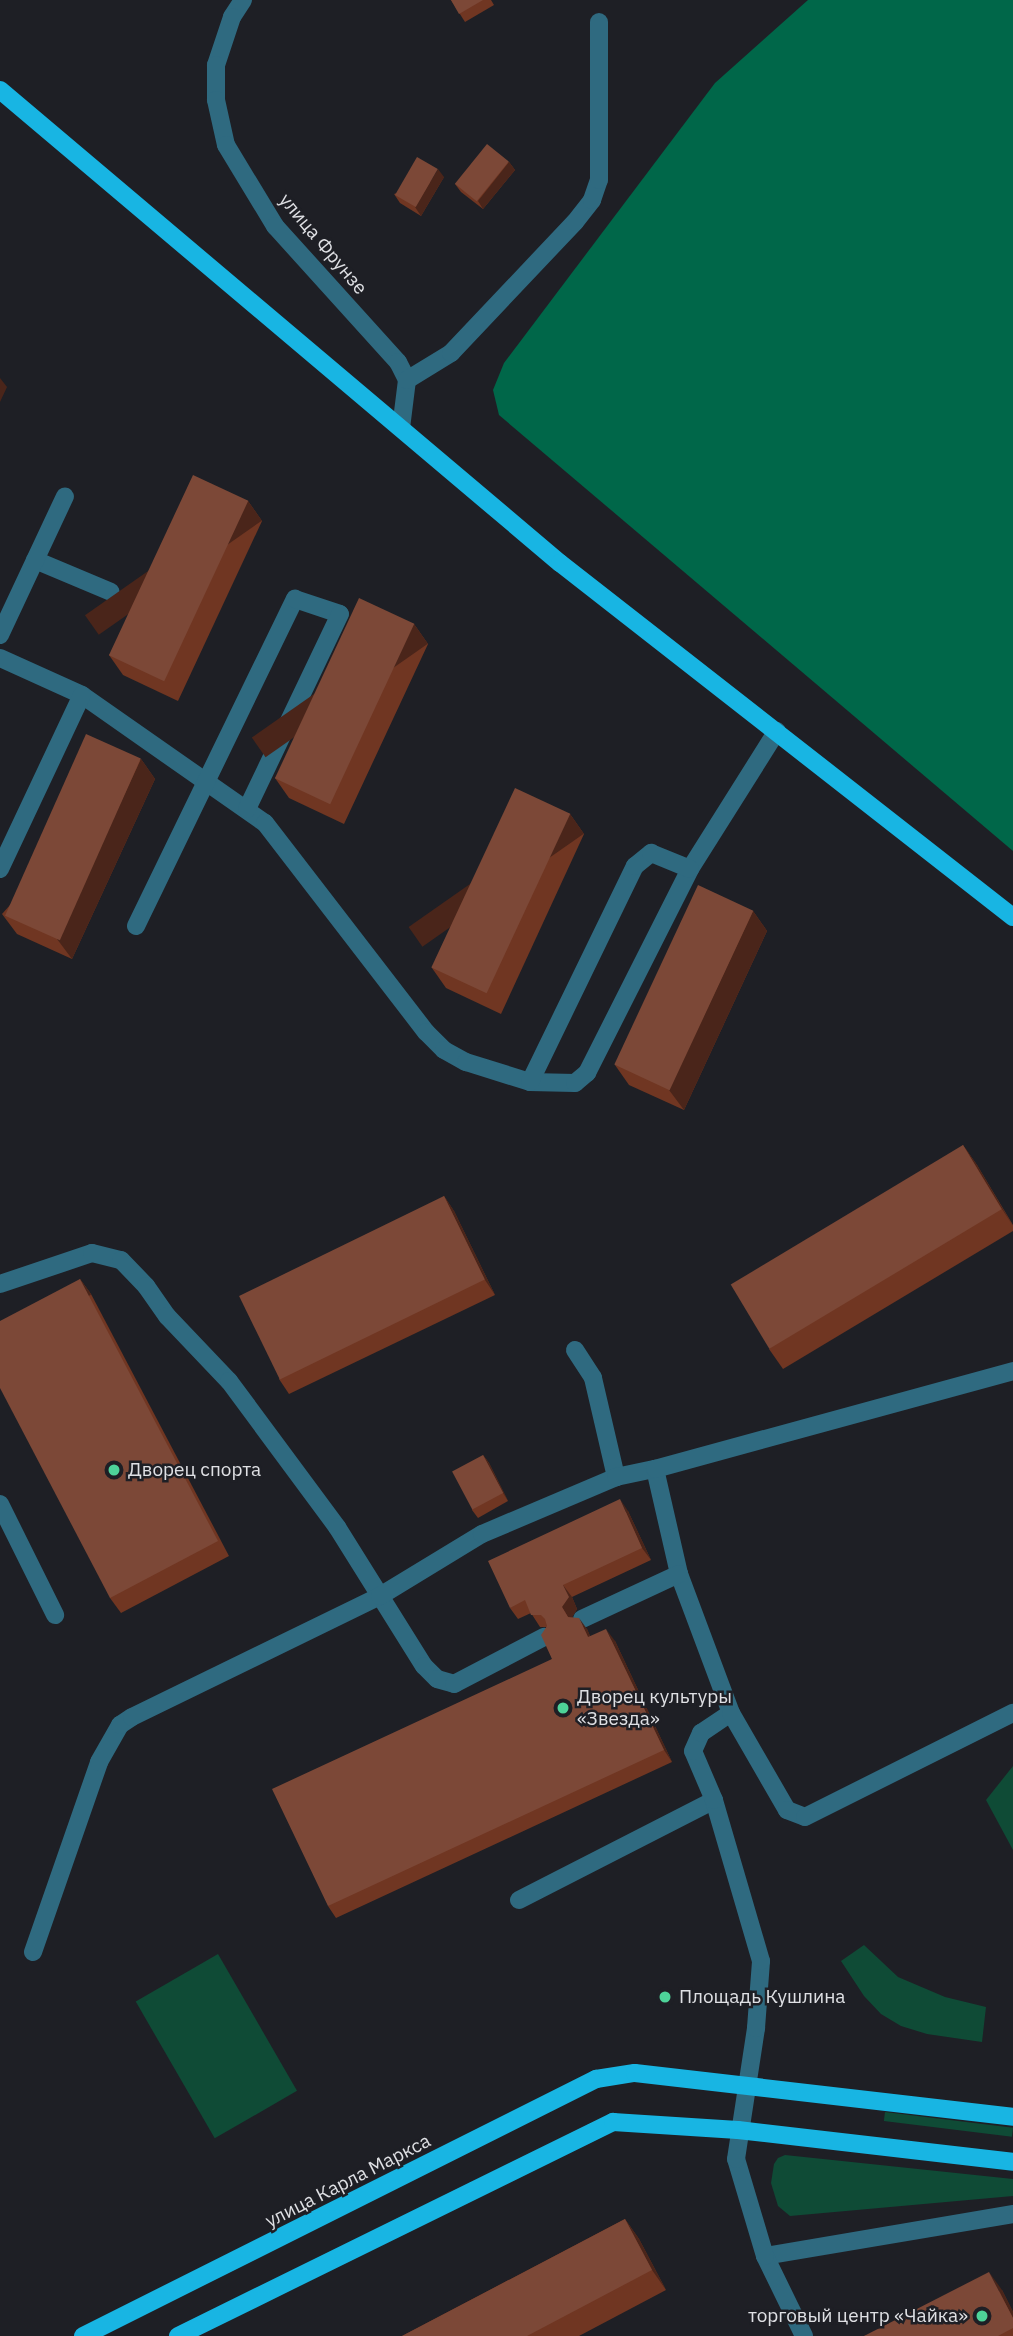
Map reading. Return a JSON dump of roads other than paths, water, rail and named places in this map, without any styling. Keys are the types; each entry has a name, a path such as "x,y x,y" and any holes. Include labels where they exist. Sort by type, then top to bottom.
{"main road":[{"path":"0,90 560,563 1013,917"},
{"name":"улица Карла Маркса","path":"83,2336 596,2079 635,2073 1013,2117"},
{"path":"178,2336 613,2122 738,2130 1013,2162"}],"street":[{"name":"улица Фрунзе","path":"243,0 232,17 216,65 216,100 226,145 275,226 398,362 407,380"},
{"path":"401,428 407,380 451,353 575,222 592,200 599,180 598,22"},
{"path":"0,635 65,496"},
{"path":"35,560 111,593"},
{"path":"136,926 295,599 340,614 247,809"},
{"path":"0,658 82,695 265,822 426,1032 444,1049 467,1062 530,1082 575,1083 587,1073 690,869 777,731"},
{"path":"0,869 82,695"},
{"path":"530,1082 635,866 651,853 690,869"},
{"path":"0,1284 92,1253 121,1260 146,1286 167,1316 229,1381 337,1527 424,1665 437,1679 454,1684 544,1637"},
{"path":"576,1350 593,1378 615,1476"},
{"path":"33,1952 99,1762 120,1725 174,1695 380,1595 482,1534 615,1476 655,1469 1013,1371"},
{"path":"655,1469 679,1574 731,1713 787,1810 805,1816 1013,1713"},
{"path":"0,1504 55,1615"},
{"path":"582,1619 679,1574"},
{"path":"731,1713 701,1733 693,1751 714,1800 761,1961 748,2086 738,2130 736,2159 765,2256 804,2336"},
{"path":"519,1900 714,1800"},
{"path":"765,2256 1013,2214"}],"place":[{"name":"Дворец спорта","path":"114,1470"},
{"name":"Дворец культуры «Звезда»","path":"563,1708"},
{"name":"Площадь Кушлина","path":"665,1997"},
{"name":"торговый центр «Чайка»","path":"982,2316"}]}
